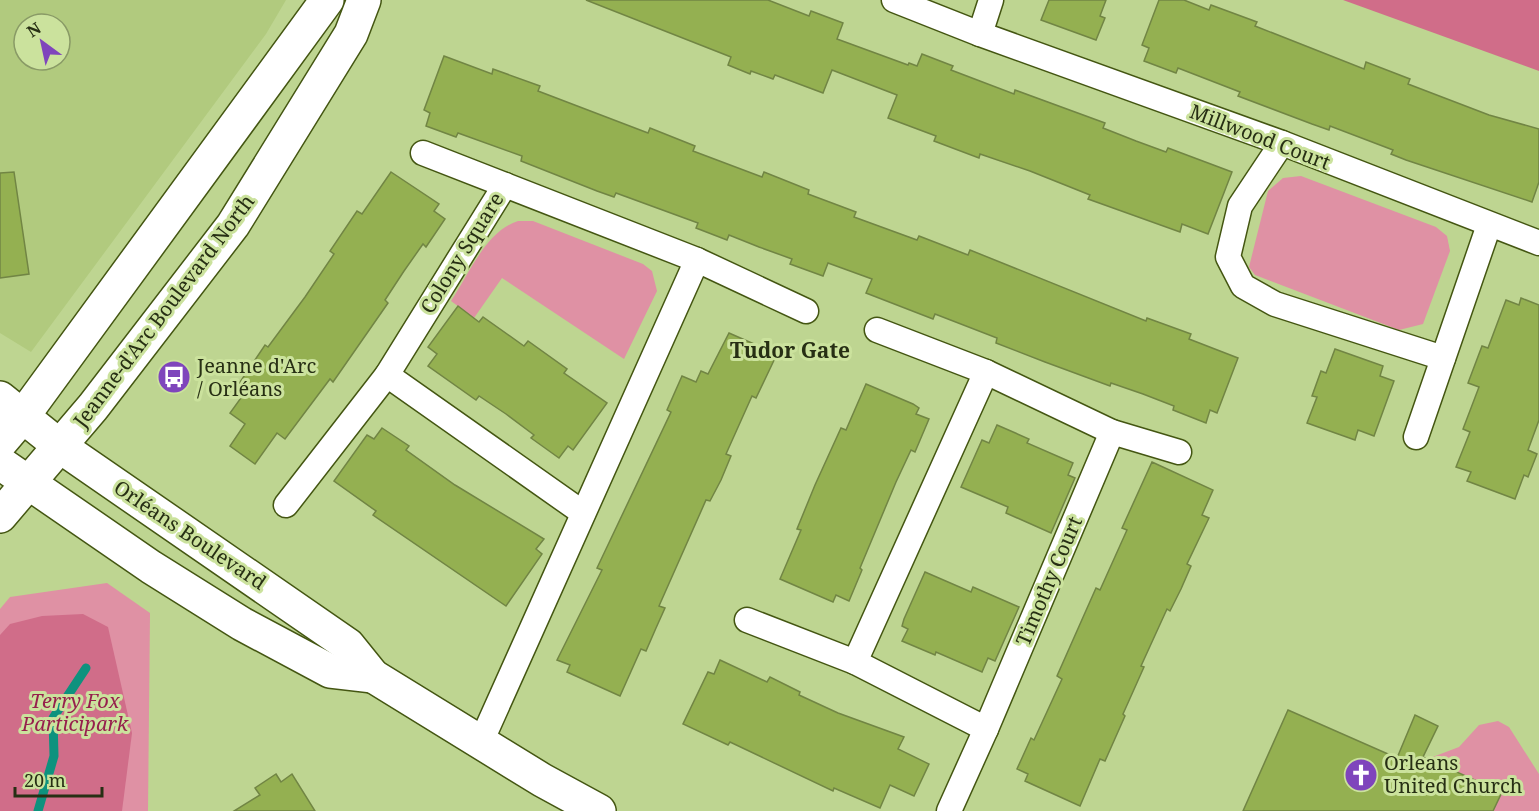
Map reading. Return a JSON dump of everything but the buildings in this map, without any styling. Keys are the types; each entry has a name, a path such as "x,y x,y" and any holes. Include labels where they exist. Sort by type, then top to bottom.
{"main road":[{"path":"0,443 12,407 327,0"},
{"name":"Jeanne-d'Arc Boulevard North","path":"0,516 61,447 233,225 351,34 364,0"},
{"name":"Orléans Boulevard","path":"12,407 61,447 348,645 373,676 599,811"},
{"name":"Orléans Boulevard","path":"0,463 151,567 242,624 330,671 373,676"}],"street":[{"name":"Millwood Court","path":"894,0 980,34 1282,144 1539,243"},
{"path":"980,34 991,0"},
{"path":"1282,144 1240,206 1228,257 1243,286 1275,304 1443,358"},
{"path":"423,153 505,184"},
{"name":"Colony Square","path":"286,505 387,375 505,184 697,260 806,311"},
{"path":"1416,437 1489,225"},
{"path":"481,742 697,260"},
{"path":"877,330 986,372 1112,432 1179,452"},
{"path":"855,662 986,372"},
{"path":"387,375 583,513"},
{"name":"Timothy Court","path":"949,811 1112,432"},
{"path":"747,620 855,662 986,729"}],"shaded area":[{"path":"0,0 286,0 266,34 31,352 0,333"}],"green space":[{"path":"1343,0 1539,0 1539,71"},
{"path":"1301,176 1436,227 1447,236 1450,251 1423,324 1399,330 1255,275 1249,267 1268,191 1283,178"},
{"path":"518,221 533,221 643,264 652,271 657,291 624,359 502,278 474,318 451,301 487,244 507,226"},
{"name":"Terry Fox Participark","path":"107,583 150,613 148,811 0,811 0,609 10,597"},
{"name":"Terry Fox Participark","path":"83,614 108,627 132,733 122,811 0,811 0,635 10,624 42,616"},
{"path":"1498,721 1509,727 1539,774 1539,811 1486,811 1495,790 1430,758 1459,747 1479,725"}],"waterway":[{"path":"38,811 54,756 53,718 86,668"}],"place":[{"name":"Jeanne d'Arc / Orléans","path":"174,377"},
{"name":"Orleans United Church","path":"1361,775"}],"district":[{"name":"Tudor Gate","path":"790,351"}]}
